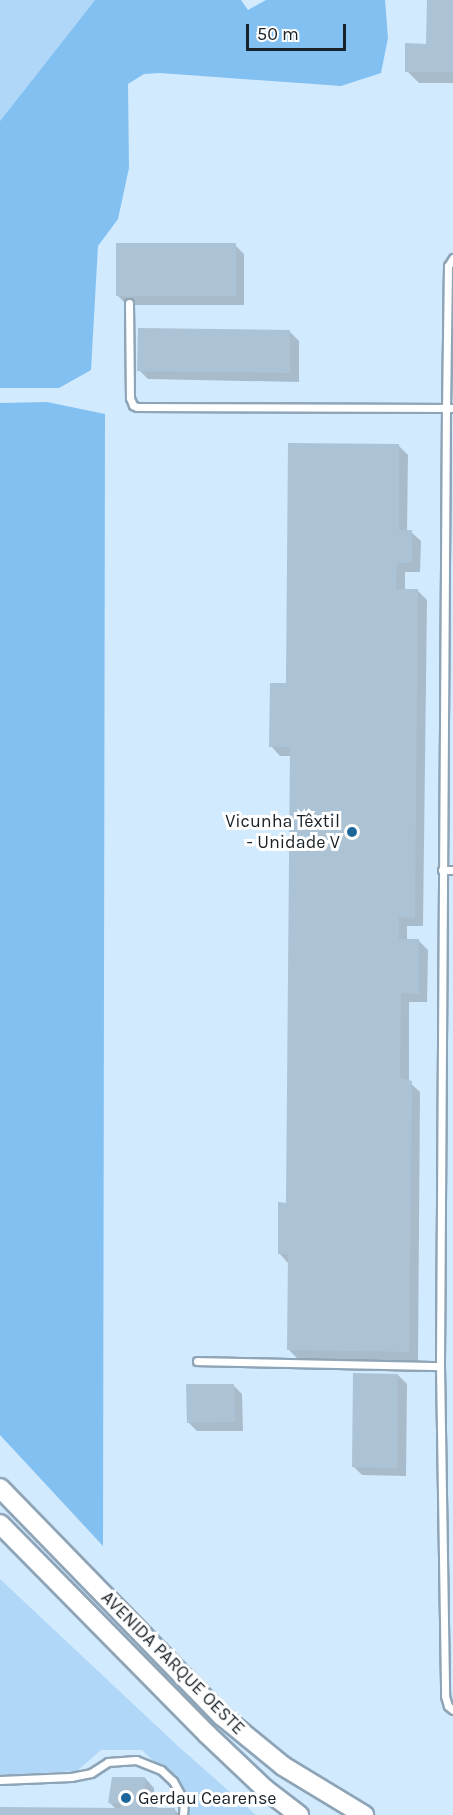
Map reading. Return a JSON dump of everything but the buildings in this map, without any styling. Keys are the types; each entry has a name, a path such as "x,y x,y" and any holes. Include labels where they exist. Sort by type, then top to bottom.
{"street":[{"name":"AVENIDA PARQUE OESTE","path":"0,1488 222,1716 283,1766 364,1815"},
{"name":"AVENIDA PARQUE OESTE","path":"0,1524 207,1734 265,1789 299,1815"}],"lane":[{"path":"453,258 448,266 450,407 442,870 440,1366 445,1696 448,1706 453,1710"},
{"path":"129,303 130,398 137,407 450,407"},
{"path":"442,870 453,870"},
{"path":"197,1361 440,1366"},
{"path":"0,1780 71,1777 91,1773 108,1762 136,1760 161,1770 173,1781 183,1801 183,1815"}],"shaded area":[{"path":"0,0 453,0 453,1815 0,1815"},
{"path":"0,0 95,0 0,121"},
{"path":"95,0 241,0 248,10 266,0 385,0 388,38 381,73 341,86 160,73 144,74 128,84 129,168 118,219 98,246 91,370 59,388 0,388 0,121"},
{"path":"47,402 105,414 103,1546 0,1435 0,403"},
{"path":"0,1579 179,1747 256,1815 187,1815 187,1793 142,1750 101,1750 77,1771 0,1775"}],"place":[{"name":"Vicunha Têxtil - Unidade V","path":"352,832"},
{"name":"Gerdau Cearense","path":"126,1798"}]}
